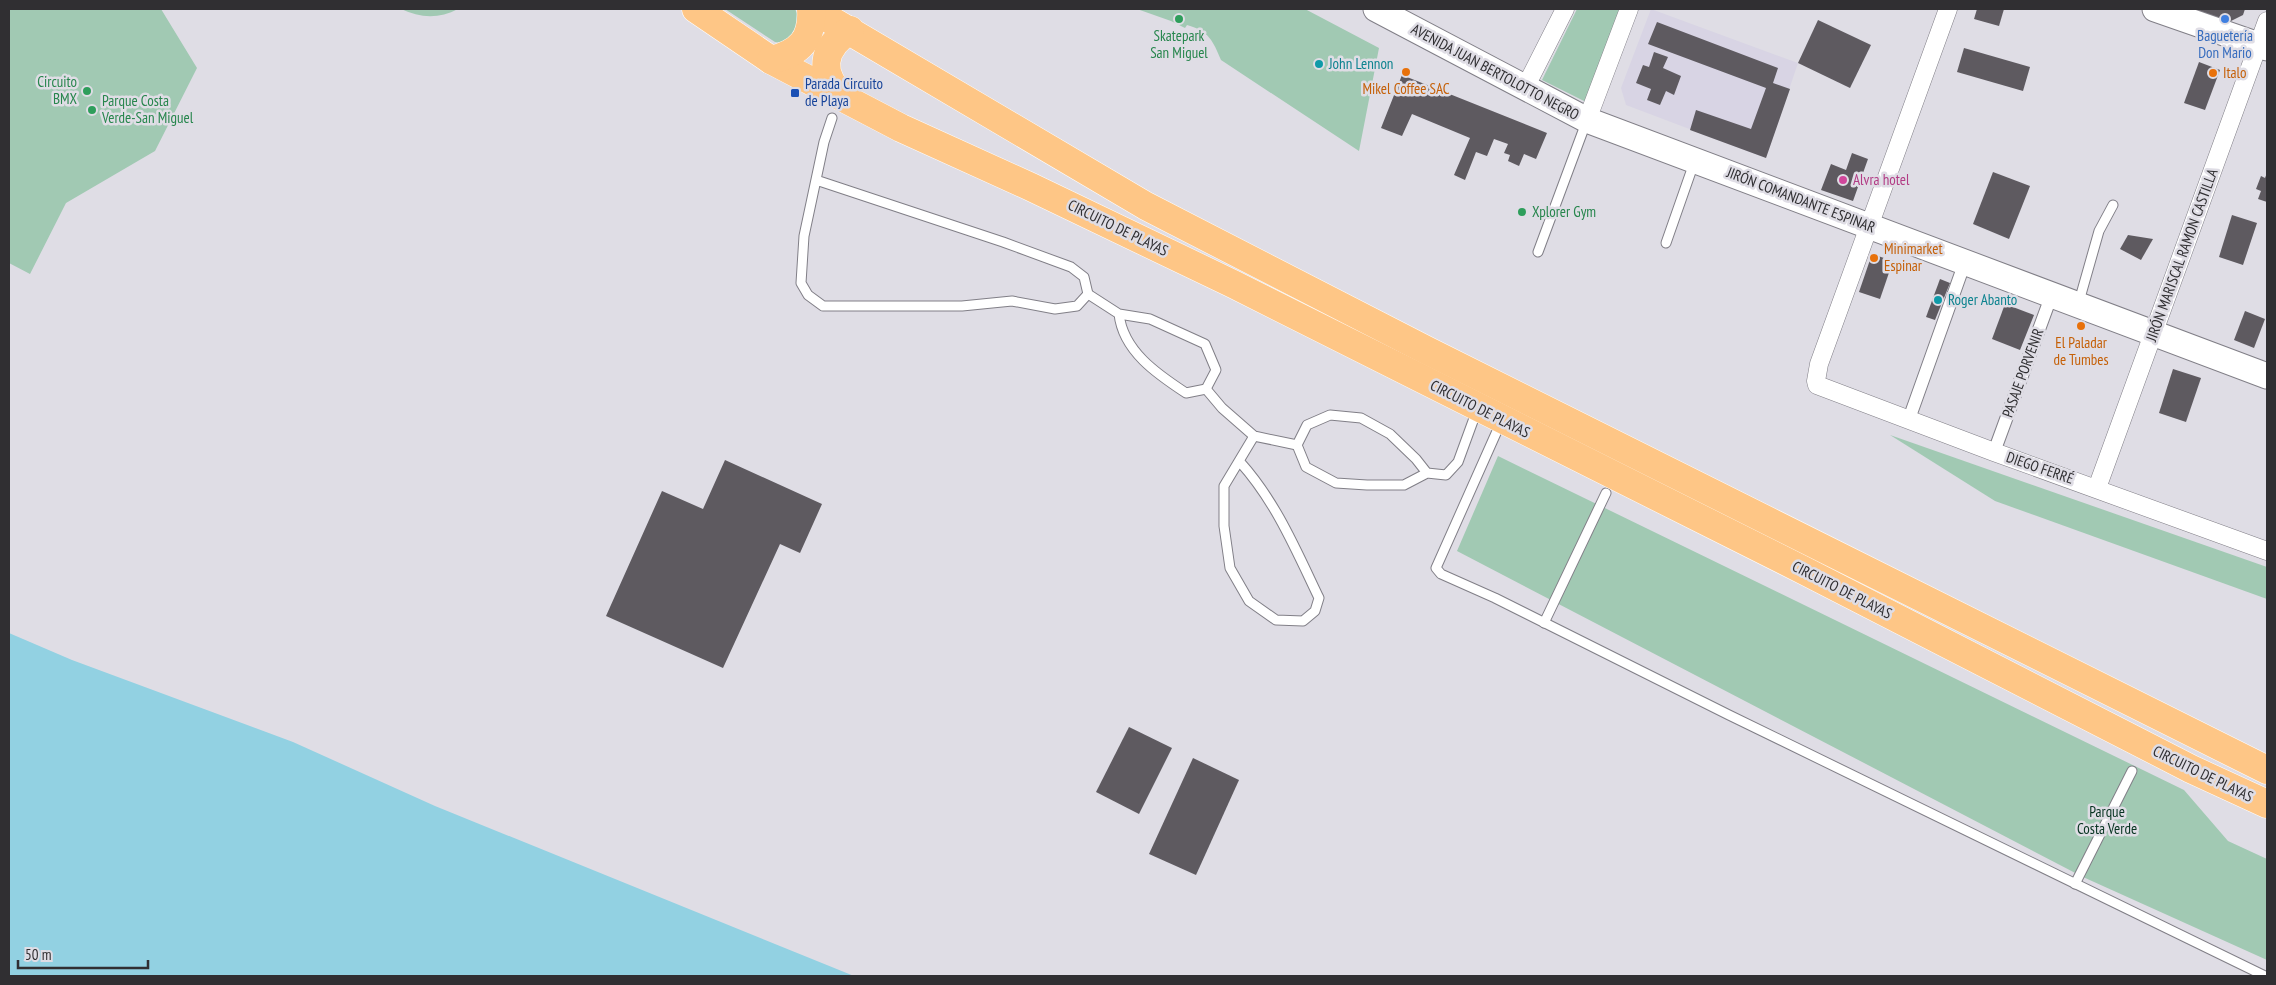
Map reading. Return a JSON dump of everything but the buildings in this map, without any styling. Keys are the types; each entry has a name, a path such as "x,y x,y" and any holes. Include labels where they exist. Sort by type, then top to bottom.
{"highway":[{"name":"CIRCUITO DE PLAYAS","path":"696,9 772,60 838,108 901,128 1040,191 1234,284 1803,570 2191,769 2267,804"},
{"name":"CIRCUITO DE PLAYAS","path":"812,9 1146,206 1428,351 2267,770"},
{"path":"772,60 786,56 799,49 808,37 812,22 812,9"},
{"path":"838,108 834,88 827,76 826,62 830,49 838,38 850,30"}],"main road":[{"name":"AVENIDA JUAN BERTOLOTTO NEGRO","path":"1376,9 1587,120"},
{"path":"2155,9 2263,46"},
{"name":"JIRÓN COMANDANTE ESPINAR","path":"1587,120 2267,376"}],"street":[{"path":"1525,88 1565,9"},
{"path":"1587,120 1628,9"},
{"path":"1868,226 1948,9"},
{"name":"JIRÓN MARISCAL RAMON CASTILLA","path":"2097,488 2153,333 2263,46 2267,21"},
{"name":"DIEGO FERRÉ","path":"1868,226 1819,364 1817,385 1994,452 2267,551"},
{"path":"1908,418 1965,262"},
{"name":"PASAJE PORVENIR","path":"1994,452 2052,294"}],"lane":[{"path":"838,108 816,180 804,236 801,283 808,295 823,306 962,306 1012,301 1055,308 1077,306 1088,294"},
{"path":"1538,252 1587,120"},
{"path":"1666,243 1695,161"},
{"path":"816,180 1003,242 1071,267 1084,277 1088,294 1119,314 1150,319 1205,344 1216,370 1206,389"},
{"path":"2078,305 2099,231 2113,206"},
{"path":"1119,314 1120,328 1136,354 1164,378 1186,393 1206,389"},
{"path":"1206,389 1222,408 1254,436 1297,445"},
{"path":"1427,473 1416,459 1390,434 1361,418 1330,415 1307,425 1297,445 1306,467 1336,482 1404,485 1427,473 1446,475 1458,462 1490,414"},
{"path":"1490,414 1436,568 1441,574 1495,598 2265,976"},
{"path":"1240,462 1257,480 1284,523 1318,598 1315,612 1303,621 1276,620 1249,601 1230,568 1224,526 1224,486 1254,436"},
{"path":"1544,623 1606,494"},
{"path":"2075,884 2132,771"}],"shaded area":[{"path":"1651,9 1798,63 1766,158 1626,105 1621,88"}],"green space":[{"name":"Parque Costa Verde-San Miguel","path":"9,9 161,9 197,68 155,151 66,203 30,274 9,263"},
{"path":"401,9 458,9 437,16 422,16"},
{"path":"725,9 795,9 799,17 798,33 782,43 775,42"},
{"path":"1137,9 1305,9 1379,48 1359,151 1221,60 1213,42 1200,30 1187,25 1185,28"},
{"path":"1577,9 1622,9 1586,102 1542,80"},
{"path":"1890,435 2267,567 2267,599 1995,501"},
{"name":"Parque Costa Verde","path":"1498,456 2184,790 2228,841 2267,859 2267,960 2083,877 1457,551"}],"water":[{"path":"9,633 72,660 293,742 435,806 854,976 9,976"}],"place":[{"name":"Skatepark San Miguel","path":"1179,19"},
{"name":"Baguetería Don Mario","path":"2225,19"},
{"name":"John Lennon","path":"1319,64"},
{"name":"Mikel Coffee SAC","path":"1406,72"},
{"name":"Italo","path":"2213,73"},
{"name":"Circuito BMX","path":"87,91"},
{"name":"Parada Circuito de Playa","path":"795,93"},
{"name":"Parque Costa Verde-San Miguel","path":"92,110"},
{"name":"Alvra hotel","path":"1843,180"},
{"name":"Xplorer Gym","path":"1522,212"},
{"name":"Minimarket Espinar","path":"1874,258"},
{"name":"Roger Abanto","path":"1938,300"},
{"name":"El Paladar de Tumbes","path":"2081,326"}]}
